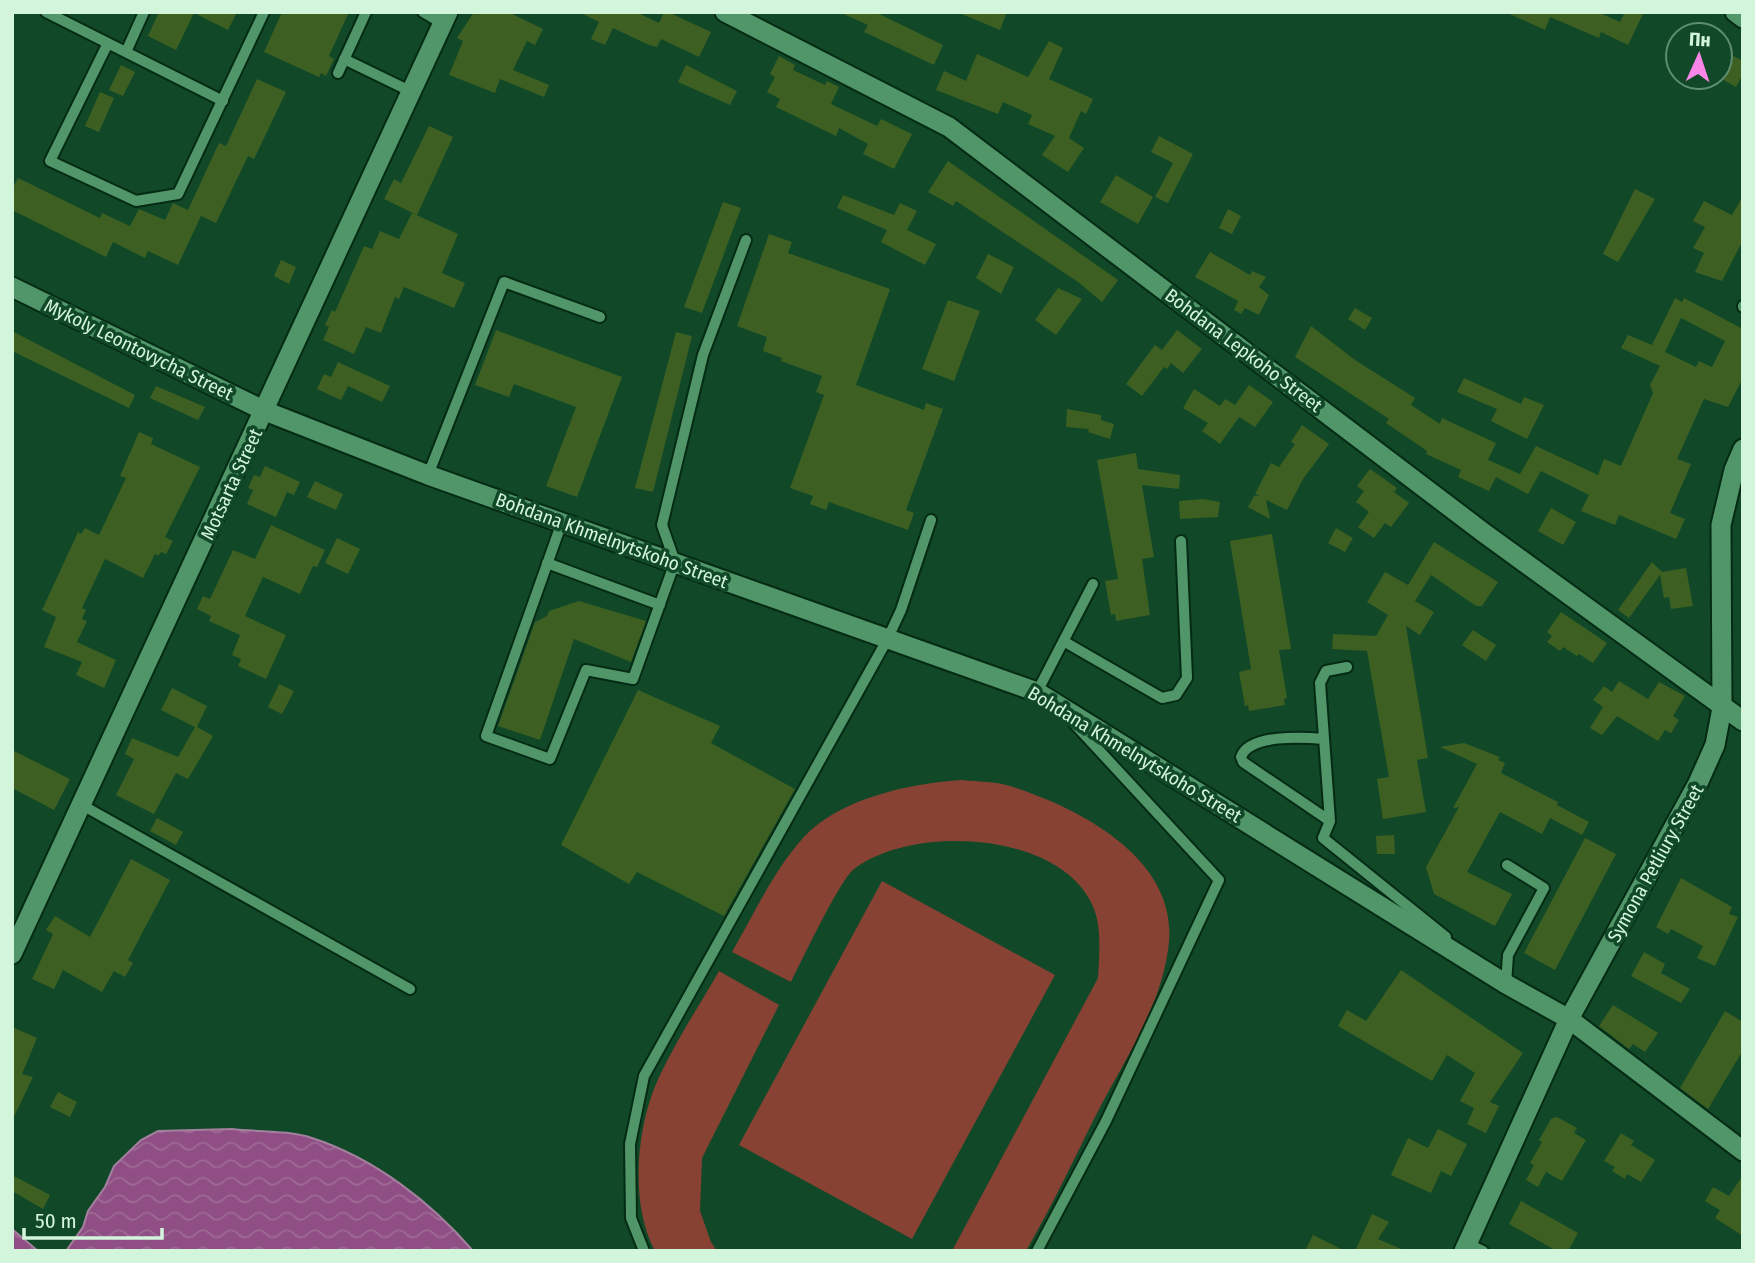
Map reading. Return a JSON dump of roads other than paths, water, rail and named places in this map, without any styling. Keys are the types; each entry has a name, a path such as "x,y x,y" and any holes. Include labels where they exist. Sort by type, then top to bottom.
{"street":[{"name":"Bohdana Lepkoho Street","path":"725,12 949,127 1484,533 1743,721"},
{"path":"1735,12 1743,18"},
{"name":"Motsarta Street","path":"12,954 445,18"},
{"name":"Mykoly Leontovycha Street","path":"12,287 265,411"},
{"name":"Bohdana Khmelnytskoho Street","path":"265,411 428,475 1037,692 1478,963 1506,984 1569,1019 1743,1151"},
{"name":"Symona Petliury Street","path":"1471,1248 1569,1019 1705,769 1720,728 1723,708 1721,525 1743,449"}],"lane":[{"path":"46,12 223,101"},
{"path":"126,52 144,12"},
{"path":"108,43 50,161 136,201 178,194 264,12"},
{"path":"338,73 366,12"},
{"path":"423,12 445,18"},
{"path":"344,59 412,92"},
{"path":"562,522 486,736 550,759 586,670 633,679 675,562 662,525 703,355 746,240"},
{"path":"428,475 504,282 600,317"},
{"path":"645,1251 631,1218 630,1156 644,1076 887,640 901,610 931,520"},
{"path":"1066,642 1162,698 1176,695 1187,678 1181,541"},
{"path":"547,563 660,605"},
{"path":"1037,692 1066,642 1094,584"},
{"path":"1348,667 1332,668 1321,676 1330,821 1323,838 1478,963"},
{"path":"1037,1251 1106,1121 1219,880 1056,703"},
{"path":"1324,739 1290,738 1263,742 1246,748 1241,757 1243,762 1330,821"},
{"path":"82,806 410,989"},
{"path":"1506,984 1508,955 1544,888 1507,864"}],"water":[{"path":"232,1129 303,1135 357,1157 420,1199 473,1251 66,1251 83,1227 88,1211 105,1187 114,1166 141,1140 158,1131"},
{"path":"12,1229 38,1251 12,1251"}]}
